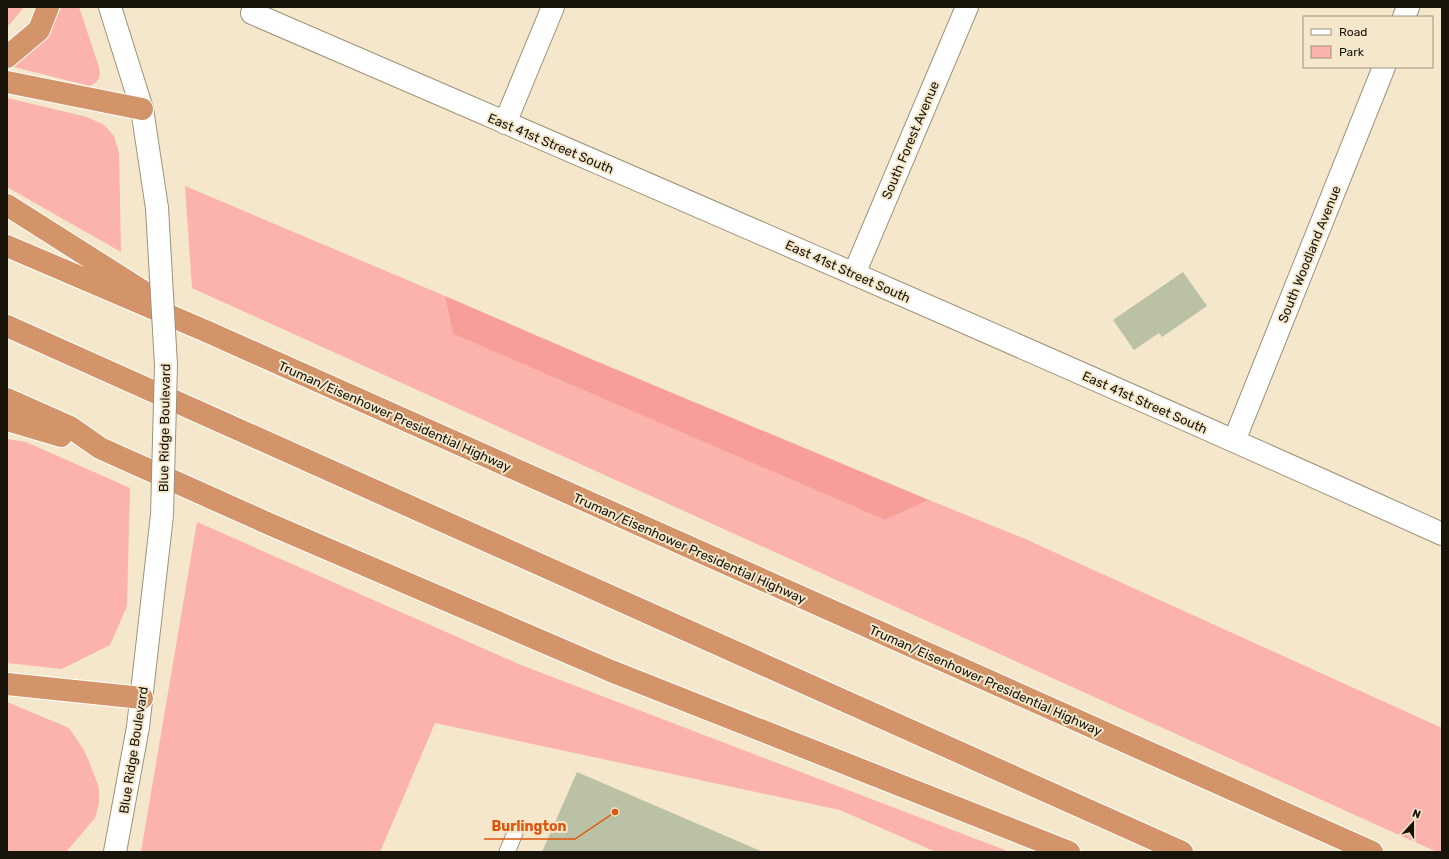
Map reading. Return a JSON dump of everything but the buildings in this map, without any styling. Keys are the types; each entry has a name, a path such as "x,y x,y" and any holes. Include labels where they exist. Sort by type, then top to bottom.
{"highway":[{"path":"7,57 39,30 48,7"},
{"path":"7,82 142,109"},
{"path":"7,205 208,332"},
{"name":"Truman/Eisenhower Presidential Highway","path":"7,246 208,332 1372,852"},
{"path":"7,326 1182,852"},
{"path":"7,399 70,427 100,448"},
{"path":"7,420 100,448 274,526 611,671 1069,852"},
{"path":"7,684 142,698"}],"street":[{"name":"Blue Ridge Boulevard","path":"110,7 142,109 157,208 166,364 162,515 138,727 115,852"},
{"path":"505,123 553,7"},
{"name":"South Forest Avenue","path":"854,274 967,7"},
{"name":"East 41st Street South","path":"252,13 854,274 1442,534"},
{"name":"South Woodland Avenue","path":"1234,441 1384,68"}],"lane":[{"path":"507,852 515,833"}],"green space":[{"path":"7,7 24,7 7,26"},
{"path":"62,7 79,7 100,71 99,79 90,86 10,66 52,23"},
{"path":"7,98 87,117 104,125 114,136 119,153 121,252 7,187"},
{"path":"185,186 445,296 453,334 885,520 929,500 1023,538 1442,728 1442,852 1437,852 1377,825 192,288"},
{"path":"7,439 26,442 130,488 127,606 110,645 62,669 7,663"},
{"path":"197,522 521,665 1010,852 936,852 840,810 435,723 380,852 141,852"},
{"path":"7,702 69,728 84,750 92,769 99,788 99,804 95,818 66,852 7,852"}],"shaded area":[{"path":"445,296 591,359 929,500 885,520 453,334"}],"place":[{"name":"Burlington","path":"615,812"}]}
